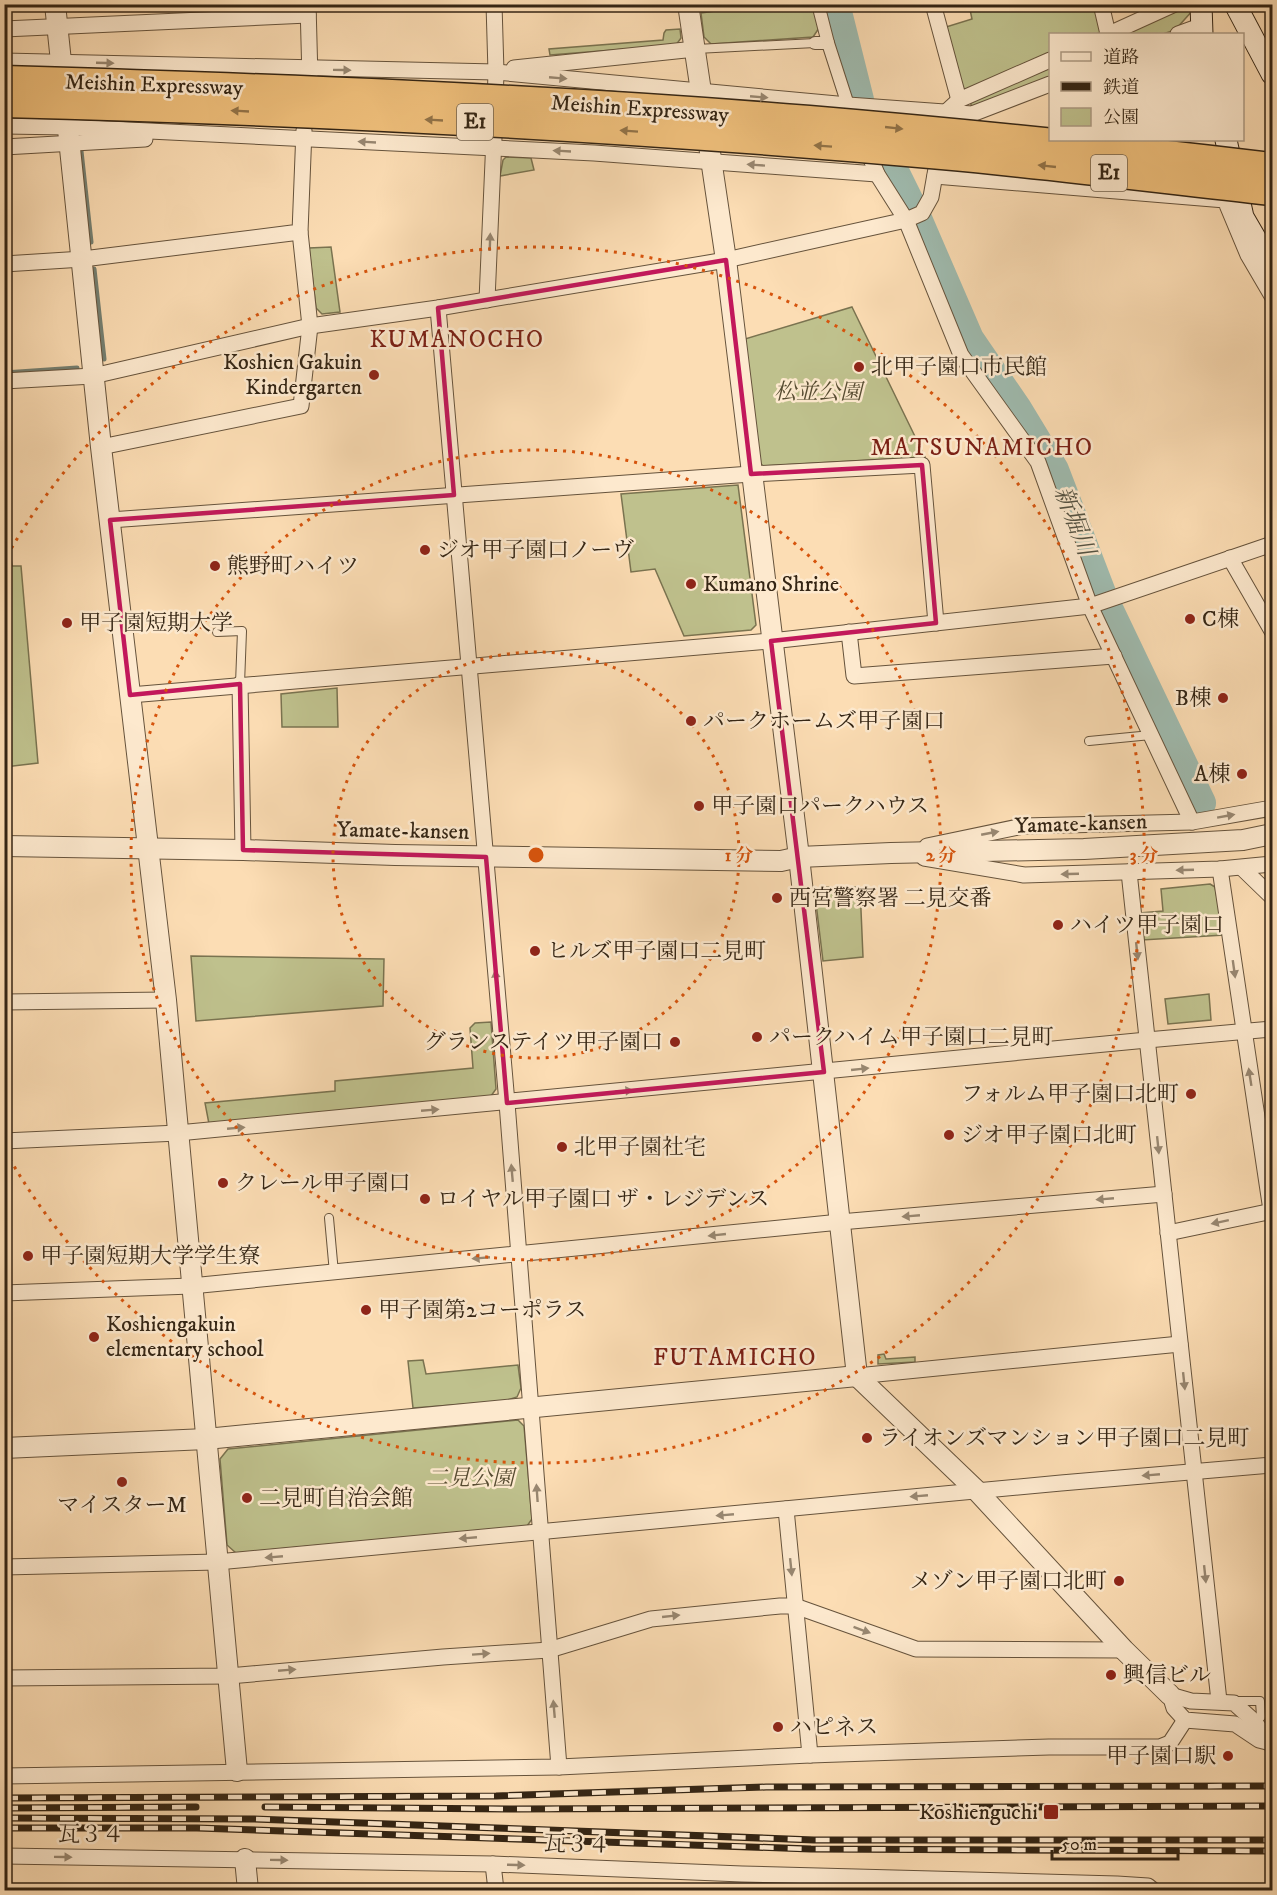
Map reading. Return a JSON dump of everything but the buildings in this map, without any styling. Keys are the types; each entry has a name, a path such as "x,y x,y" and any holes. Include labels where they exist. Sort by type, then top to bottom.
{"highway":[{"name":"Meishin Expressway","path":"4,80 429,96 808,120 1152,153 1272,167"},
{"name":"Meishin Expressway","path":"4,103 178,108 628,131 945,155 1272,191"}],"main road":[{"path":"1201,4 1201,30"},
{"path":"1235,4 1272,74"},
{"path":"1226,141 1243,217 1272,267"}],"street":[{"path":"55,4 83,259 93,376 166,1000 237,1771"},
{"path":"487,300 496,72 494,4"},
{"path":"688,4 726,260 799,857 857,1376 977,1491 1172,1701 1185,1720"},
{"path":"818,4 822,43 877,174 913,217 961,355 1038,462 1114,656 1192,822"},
{"path":"933,4 959,100"},
{"path":"1101,4 1108,33"},
{"path":"1110,33 1175,4"},
{"path":"4,29 308,10 311,69 303,139 300,232 310,326 301,406 101,447"},
{"path":"1184,33 1201,30"},
{"path":"496,72 522,66 695,49"},
{"path":"4,381 93,376 310,326 438,308 726,260 913,217 931,197 946,112 959,100 1049,60"},
{"path":"4,61 496,72 848,105 972,114 1049,84"},
{"path":"4,126 68,135 220,134 493,148 877,174"},
{"path":"4,147 68,135"},
{"path":"1080,141 1102,190"},
{"path":"934,176 1225,200 1248,255 1272,296"},
{"path":"4,264 83,259 300,232"},
{"path":"438,308 507,1103 559,1767"},
{"path":"110,520 751,474 922,465 936,623"},
{"path":"130,695 771,641 1093,605 1272,544"},
{"path":"1230,558 1272,631"},
{"path":"849,632 854,676 1114,656"},
{"path":"240,684 243,850"},
{"path":"891,853 1023,826 1192,822 1272,808"},
{"name":"Yamate-kansen","path":"4,846 781,861 799,857 891,853 1084,849 1243,840 1272,834"},
{"path":"891,853 1024,875 1220,870 1272,864"},
{"path":"1242,868 1272,897"},
{"path":"1168,1233 1272,1213 1220,870"},
{"path":"1129,872 1194,1472 1223,1701"},
{"path":"4,1002 166,1000"},
{"path":"4,1141 178,1133 1272,1029"},
{"path":"4,1293 191,1286 840,1222 1164,1194"},
{"path":"4,1448 206,1439 1180,1344"},
{"path":"4,1567 217,1562 1272,1465"},
{"path":"786,1509 810,1755"},
{"path":"4,1678 229,1676 549,1650 651,1618 780,1606 795,1606 916,1649 1124,1650"},
{"path":"1172,1701 1234,1703 1259,1740 1270,1744"},
{"path":"1185,1720 1248,1724"},
{"path":"4,1776 559,1767 1049,1747 1160,1747 1170,1743 1185,1720"},
{"name":"瓦３４","path":"4,1857 493,1864 1150,1888"},
{"path":"245,1859 248,1890"},
{"path":"493,1864 496,1890"},
{"path":"742,1874 743,1890"},
{"path":"1270,1890 1272,1885"}],"lane":[{"path":"695,49 822,43"},
{"path":"217,632 242,631 240,684"},
{"path":"1089,741 1151,735"},
{"path":"330,1218 334,1272"}],"highlighted area":[{"path":"726,260 751,474 922,465 936,623 771,641 824,1072 507,1103 486,857 243,850 240,684 130,695 110,520 454,495 438,308"}],"green space":[{"path":"1095,4 1102,32 1049,33 1049,55 963,93 946,27 972,19 969,5"},
{"path":"757,5 813,5 819,28 813,37 711,44 704,37 701,13"},
{"path":"1194,5 1194,9 1175,30 1166,33 1123,33 1184,6"},
{"path":"680,29 681,38 676,45 550,55 549,49 663,40 666,30"},
{"path":"1049,66 1049,78 972,108 970,101"},
{"path":"506,157 531,158 534,170 500,176 503,160"},
{"path":"331,247 340,312 322,314 316,308 309,248"},
{"name":"松並公園","path":"852,307 925,457 763,466 760,463 745,339"},
{"name":"Kumano Shrine","path":"738,485 756,625 751,630 684,636 655,569 631,572 621,494"},
{"path":"4,510 12,566 21,566 38,763 5,767"},
{"path":"337,688 338,727 282,727 281,694"},
{"path":"1210,884 1215,887 1224,935 1142,940 1140,913 1163,911 1161,889"},
{"path":"825,887 860,887 863,957 823,961 815,895"},
{"path":"191,956 384,959 383,1006 196,1021"},
{"path":"1209,994 1211,1020 1168,1024 1165,999"},
{"path":"491,1022 496,1089 491,1096 209,1124 205,1103 335,1091 335,1081 473,1068 470,1028 475,1023"},
{"path":"884,1354 886,1359 915,1357 915,1362 878,1364 878,1355"},
{"path":"423,1360 426,1374 518,1365 521,1388 517,1397 504,1401 413,1408 408,1361"},
{"name":"二見公園","path":"518,1420 524,1426 532,1519 527,1526 236,1553 227,1545 220,1459 228,1449"},
{"path":"895,1885 926,1885 926,1890 895,1890"}],"waterway":[{"name":"新堀川","path":"835,4 859,100"},
{"name":"新堀川","path":"873,129 915,214 969,339 1017,409 1054,470 1103,598 1201,803"},
{"path":"81,151 91,242"},
{"path":"94,269 104,359"},
{"path":"4,373 77,368"}],"railway":[{"path":"4,1798 496,1796 766,1787 1272,1786"},
{"path":"265,1807 514,1809 1272,1806"},
{"path":"4,1808 196,1807"},
{"path":"4,1818 254,1819 814,1840 1272,1840"},
{"path":"4,1828 197,1828 811,1849 1272,1851"}],"place":[{"name":"北甲子園口市民館","path":"859,367"},
{"name":"Koshien Gakuin Kindergarten","path":"374,375"},
{"name":"ジオ甲子園口ノーヴ","path":"425,550"},
{"name":"熊野町ハイツ","path":"215,566"},
{"name":"Kumano Shrine","path":"691,584"},
{"name":"C棟","path":"1190,619"},
{"name":"甲子園短期大学","path":"67,623"},
{"name":"B棟","path":"1223,698"},
{"name":"パークホームズ甲子園口","path":"691,721"},
{"name":"A棟","path":"1242,774"},
{"name":"甲子園口パークハウス","path":"699,806"},
{"name":"西宮警察署 二見交番","path":"777,898"},
{"name":"ハイツ甲子園口","path":"1058,925"},
{"name":"ヒルズ甲子園口二見町","path":"535,951"},
{"name":"パークハイム甲子園口二見町","path":"757,1037"},
{"name":"グランステイツ甲子園口","path":"675,1042"},
{"name":"フォルム甲子園口北町","path":"1191,1094"},
{"name":"ジオ甲子園口北町","path":"949,1135"},
{"name":"北甲子園社宅","path":"562,1147"},
{"name":"クレール甲子園口","path":"223,1183"},
{"name":"ロイヤル甲子園口 ザ・レジデンス","path":"425,1199"},
{"name":"甲子園短期大学学生寮","path":"28,1256"},
{"name":"甲子園第2コーポラス","path":"366,1310"},
{"name":"Koshiengakuin elementary school","path":"94,1337"},
{"name":"ライオンズマンション甲子園口二見町","path":"867,1438"},
{"name":"マイスターM","path":"122,1482"},
{"name":"二見町自治会館","path":"247,1498"},
{"name":"メゾン甲子園口北町","path":"1119,1581"},
{"name":"興信ビル","path":"1111,1675"},
{"name":"ハピネス","path":"778,1727"},
{"name":"甲子園口駅","path":"1228,1756"},
{"name":"Kōshienguchi","path":"1051,1812"}],"district":[{"name":"KUMANOCHO","path":"457,340"},
{"name":"MATSUNAMICHO","path":"982,448"},
{"name":"FUTAMICHO","path":"735,1358"}]}
